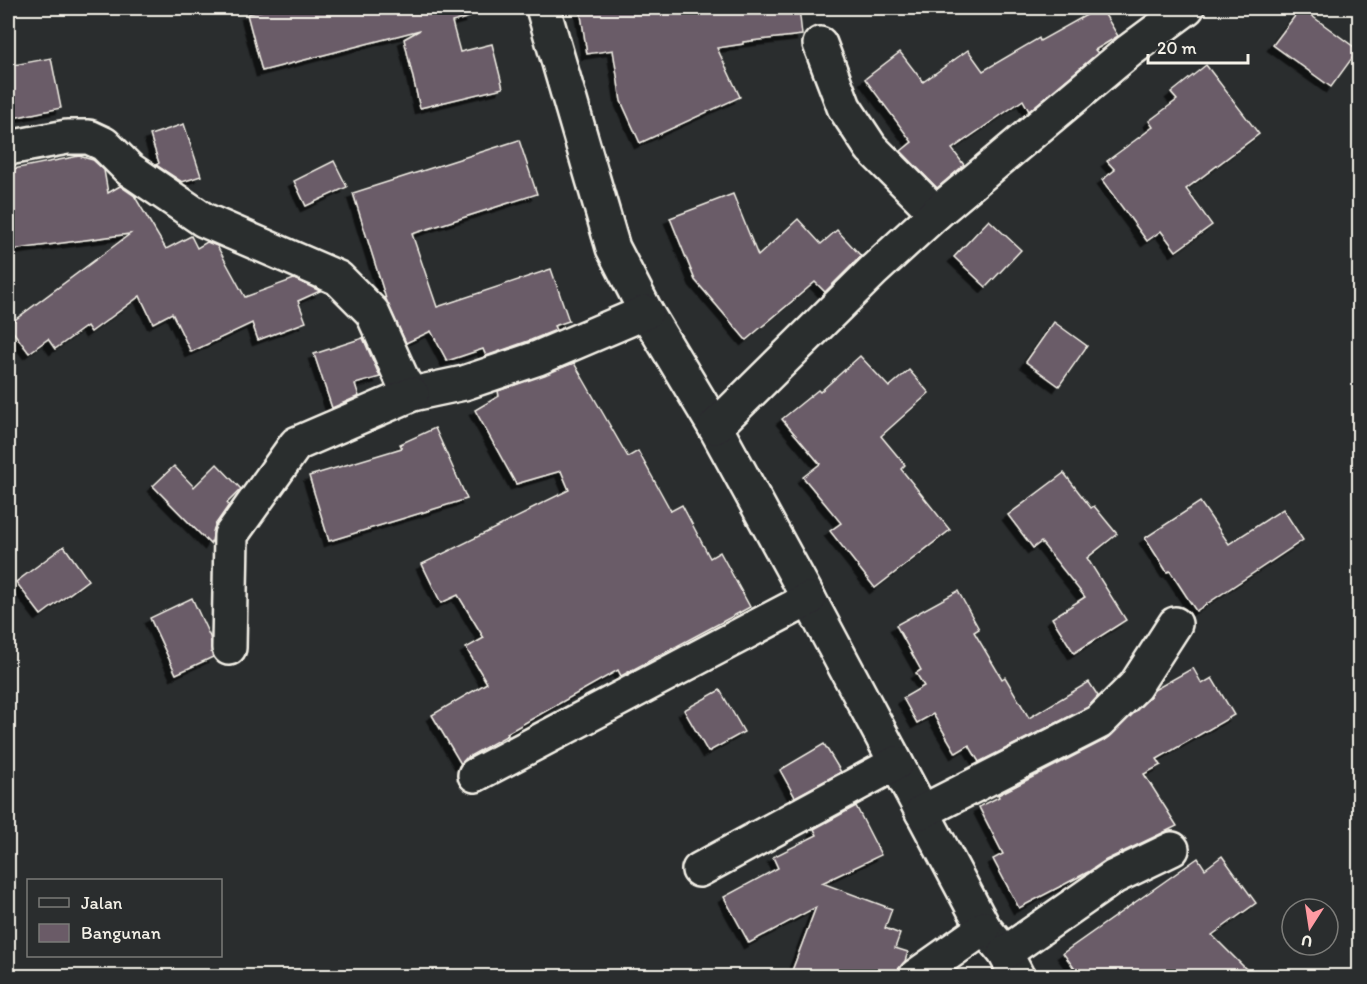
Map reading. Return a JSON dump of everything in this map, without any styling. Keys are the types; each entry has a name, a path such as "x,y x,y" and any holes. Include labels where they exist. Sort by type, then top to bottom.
{"street":[{"path":"543,8 613,248 646,312 715,427 809,599 984,928 1011,965 1114,877 1172,849"},
{"path":"715,427 874,270 936,213 1129,51 1187,8"},
{"path":"820,44 844,107 871,148 936,213"},
{"path":"8,148 67,137 89,137 104,144 129,169 204,220 338,278 372,312 403,381 412,394"},
{"path":"229,648 231,535 296,444 412,394 464,382 538,358 646,312"},
{"path":"475,775 809,599"},
{"path":"922,812 1099,722 1136,686 1175,624"},
{"path":"699,870 896,763"},
{"path":"916,976 984,928"}],"building":[{"path":"273,8 469,8 470,17 452,22 460,52 492,44 503,88 420,108 404,39 420,30 262,71 247,14"},
{"path":"580,8 799,8 802,35 743,42 743,44 717,48 740,97 640,143 621,101 613,50 587,54"},
{"path":"1099,8 1118,36 1095,50 1098,53 1029,111 1023,100 952,149 964,165 937,188 901,151 912,142 865,79 900,52 923,82 968,50 983,71 1039,38 1040,41"},
{"path":"1301,8 1358,50 1331,87 1273,45"},
{"path":"51,58 61,108 8,119 8,66"},
{"path":"1206,65 1259,134 1186,189 1212,225 1176,251 1161,231 1147,241 1102,180 1115,170 1107,161 1153,127 1149,121 1177,100 1171,93"},
{"path":"184,124 201,176 182,182 156,165 159,163 150,135"},
{"path":"519,140 537,194 412,234 437,307 551,269 569,321 554,326 556,330 486,356 483,349 447,361 431,331 406,343 387,302 353,193"},
{"path":"79,156 93,160 104,170 108,193 120,186 136,197 166,249 191,236 197,248 207,242 217,246 245,297 294,279 320,291 298,301 306,322 258,340 252,323 191,352 172,313 153,323 140,296 91,332 87,326 55,349 48,339 29,353 8,325 130,234 11,250 8,223 8,170"},
{"path":"334,161 347,187 306,206 294,181"},
{"path":"733,194 758,256 798,219 821,244 837,230 861,256 825,292 815,282 746,340 695,280 670,218"},
{"path":"989,220 1021,250 986,287 954,257"},
{"path":"1054,322 1087,346 1059,386 1026,362"},
{"path":"363,338 380,377 355,384 359,396 332,408 314,354"},
{"path":"860,356 889,387 909,370 929,393 881,436 905,465 901,469 950,530 875,588 830,531 841,523 803,477 820,464 782,419 818,390 820,392"},
{"path":"574,363 628,457 638,451 671,511 682,505 710,558 720,552 750,607 621,676 618,670 507,733 508,735 466,758 461,764 432,715 487,683 466,648 484,638 458,595 441,603 422,564 569,490 561,471 516,484 475,410 499,396 498,391"},
{"path":"435,428 467,499 329,541 309,476 402,448 400,444"},
{"path":"217,464 241,489 227,503 229,505 215,525 210,544 153,486 174,466 194,487"},
{"path":"1064,473 1091,508 1094,506 1117,534 1087,558 1126,620 1074,653 1052,618 1085,597 1041,542 1033,548 1008,515"},
{"path":"1200,502 1229,544 1283,509 1303,540 1196,611 1145,538"},
{"path":"64,546 88,580 41,615 16,582"},
{"path":"958,591 979,629 974,632 1002,679 1005,677 1029,718 1089,682 1098,696 1088,707 979,762 969,745 956,753 933,714 917,723 903,698 924,686 916,673 921,670 896,625"},
{"path":"192,598 210,637 213,657 176,674 150,618"},
{"path":"1193,668 1202,684 1212,678 1234,715 1157,759 1161,765 1144,774 1177,826 1106,860 1088,872 1019,908 993,859 1003,854 979,807 1107,739 1148,699 1154,690"},
{"path":"720,690 744,732 708,752 684,710"},
{"path":"824,744 841,772 795,797 780,770"},
{"path":"856,806 881,855 822,883 892,909 885,928 900,934 895,948 908,952 905,961 899,968 897,976 790,976 816,907 749,943 724,897 778,868 773,857 817,835 814,829"},
{"path":"1222,856 1256,903 1212,935 1253,976 1080,976 1063,953 1198,858 1205,869"}]}
